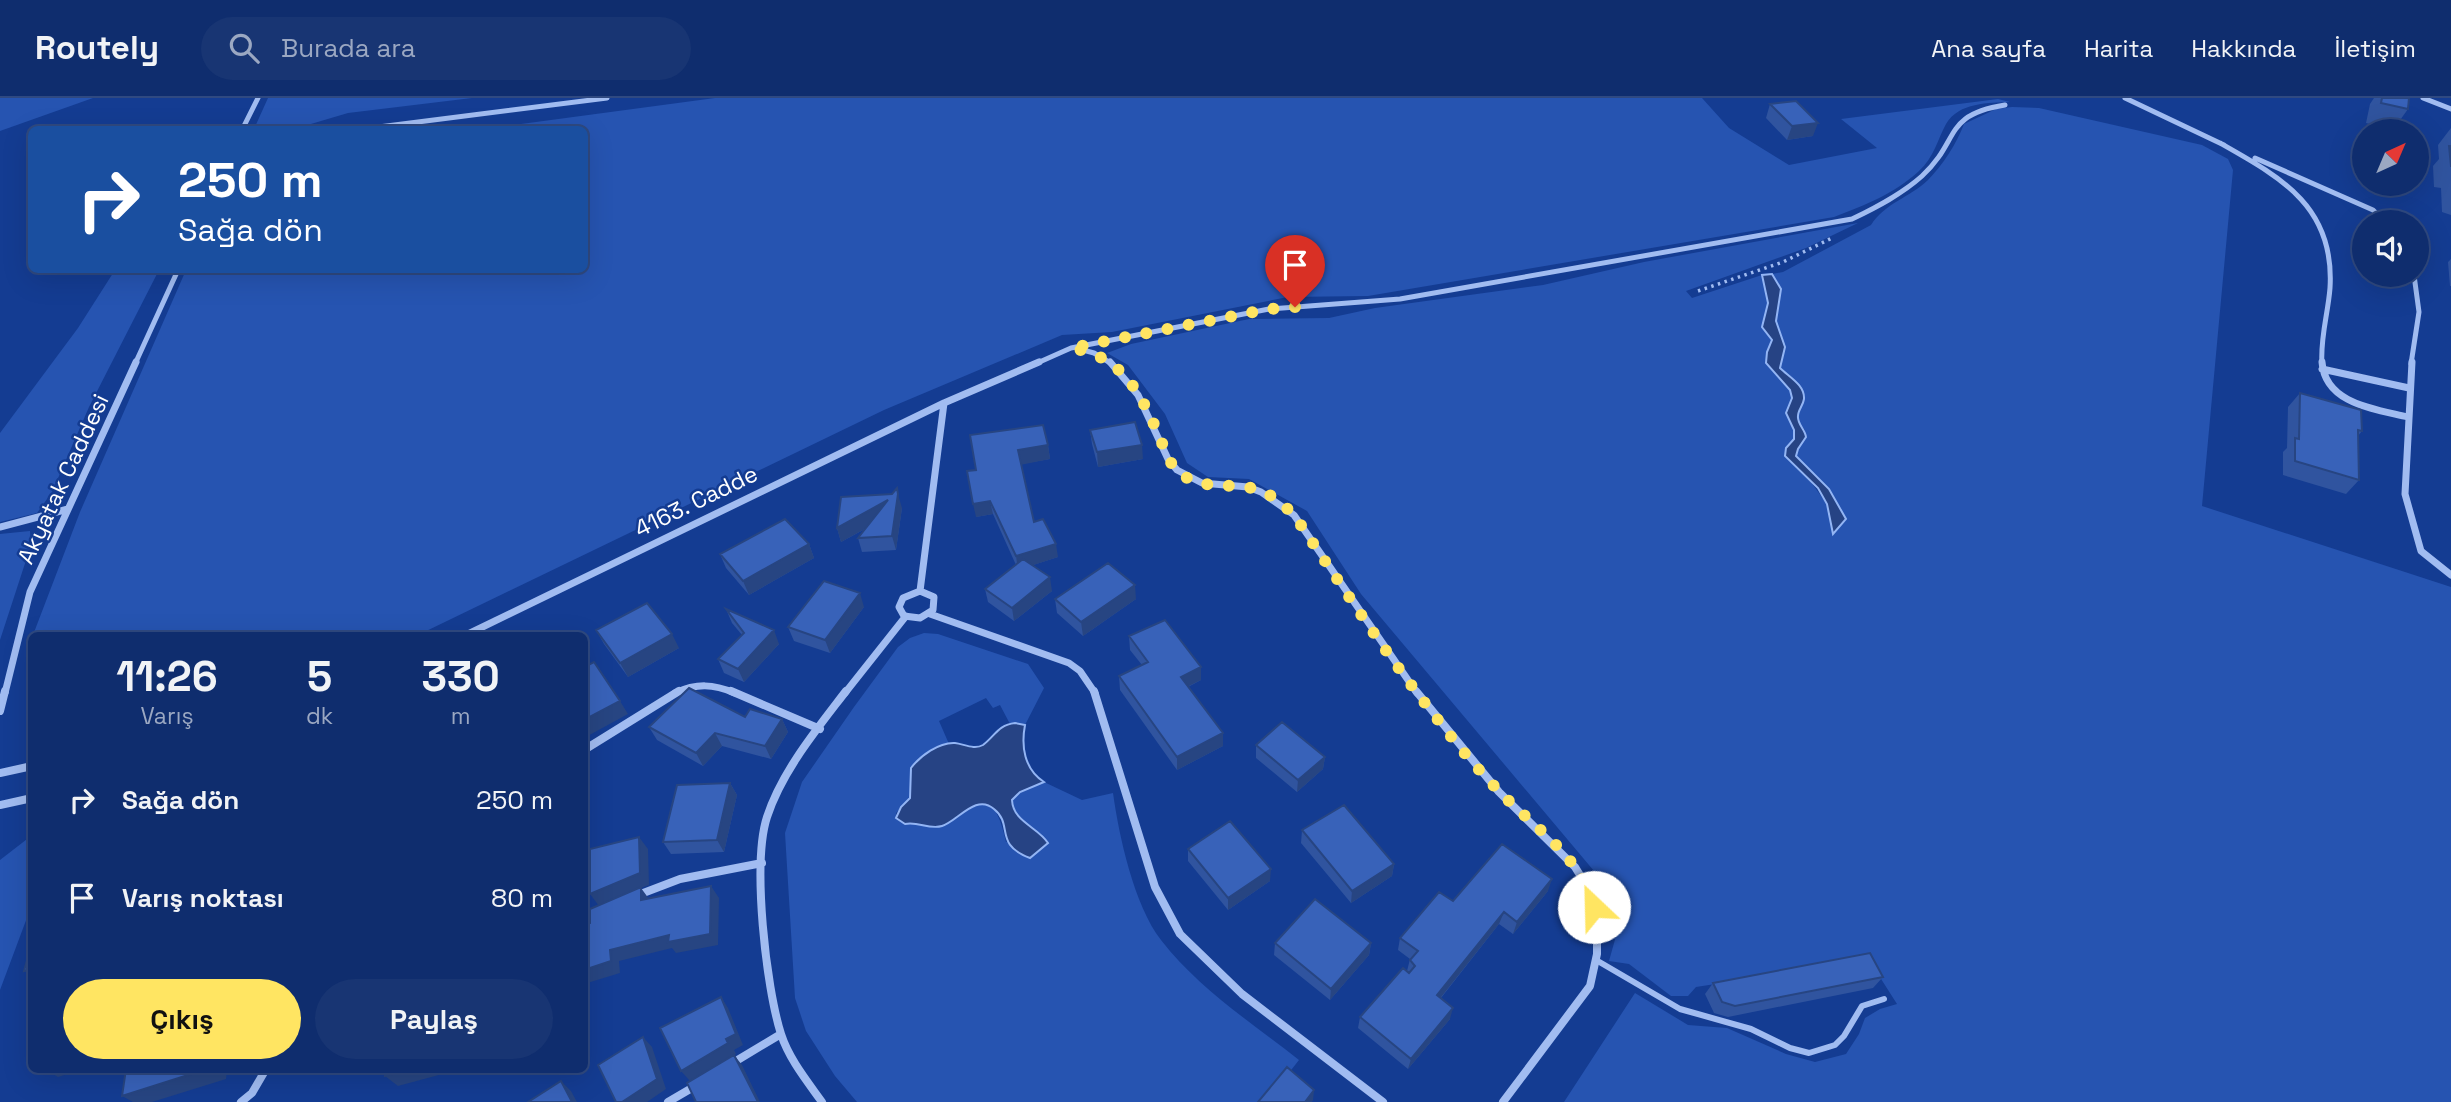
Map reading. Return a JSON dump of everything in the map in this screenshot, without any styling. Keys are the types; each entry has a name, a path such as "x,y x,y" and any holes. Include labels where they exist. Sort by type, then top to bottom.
{"street":[{"path":"244,126 258,98"},
{"path":"386,126 607,98"},
{"path":"2126,98 2220,143 2373,210"},
{"path":"2423,98 2451,107"},
{"name":"4163. Cadde","path":"472,632 944,403 1071,348 1269,309 1400,299 1852,219 1892,200 1929,169 1945,147 1955,124 1967,114 1982,107 2005,104"},
{"path":"2220,143 2276,175 2311,208 2325,236 2330,286 2324,328 2322,375 2332,389 2366,406 2408,417"},
{"name":"Akyatak Caddesi","path":"0,711 30,592 177,273"},
{"path":"2416,287 2419,312 2409,388 2405,494 2421,551 2451,575"},
{"path":"1071,348 1092,351 1113,365 1131,383 1143,398 1170,463 1180,473 1192,481 1207,485 1246,487 1263,491 1279,500 1294,515 1432,713 1499,792 1575,867 1591,893 1597,921 1596,960 1590,986 1503,1102"},
{"path":"2322,369 2409,388"},
{"path":"920,591 944,403"},
{"path":"0,527 68,509"},
{"path":"920,591 934,597 935,605 930,614 920,618 906,617 901,612 900,603 907,594 920,591"},
{"path":"930,614 1069,663 1080,671 1096,695 1155,887 1180,934 1242,994 1383,1102"},
{"path":"822,1102 802,1074 781,1034 769,978 762,863 765,821 782,782 906,617"},
{"path":"588,748 671,696 690,686 706,684 721,687 820,729"},
{"path":"0,773 28,767"},
{"path":"0,805 28,799"},
{"path":"631,898 680,879 762,863"},
{"path":"588,918 608,909"},
{"path":"725,1068 781,1034"},
{"path":"241,1102 252,1093 264,1073"},
{"path":"668,1102 702,1082"}],"lane":[{"path":"1596,960 1680,1009 1751,1029 1790,1048 1809,1053 1835,1045 1844,1037 1861,1006 1884,999"}],"path":[{"path":"1698,291 1783,262 1843,233"}],"shaded area":[{"path":"0,98 93,98 0,131"},
{"path":"268,98 472,98 348,113 304,126 255,126"},
{"path":"715,98 1702,98 1729,128 1789,165 1877,148 1841,119 1998,99 2010,102 1975,105 1959,111 1946,124 1932,154 1919,171 1889,192 1834,217 1368,296 1288,297 1112,332 1062,335 884,410 424,632 34,632 80,512 185,273 588,273 588,126 505,126"},
{"path":"2039,108 2202,145 2228,159 2233,170 2202,506 2451,587 2451,1102 1564,1102 1635,993 1688,1025 1727,1028 1786,1054 1815,1062 1846,1054 1859,1034 1865,1018 1880,1009 1897,1004 1869,960 1696,987 1688,996 1671,996 1629,964 1609,961 1616,936 1594,871 1361,594 1307,511 1249,479 1208,477 1187,463 1165,414 1128,365 1107,353 1131,344 1249,319 1329,318 1375,308 1543,285 1644,262 1858,223 1806,248 1686,291 1692,298 1762,275 1768,303 1762,327 1772,340 1766,363 1790,390 1792,398 1789,414 1794,439 1786,448 1827,504 1833,533 1846,519 1829,489 1796,456 1805,430 1799,423 1797,414 1802,406 1796,382 1780,368 1785,347 1776,321 1781,289 1772,274 1783,272 1871,225 1883,211 1921,186 1933,174 1944,161 1964,124 1996,109"},
{"path":"113,273 157,273 89,407 52,492 37,513 0,522 0,433 78,328"},
{"path":"1772,274 1781,289 1776,321 1785,347 1780,368 1799,385 1804,394 1798,419 1806,437 1796,456 1829,489 1846,519 1833,534 1827,504 1818,488 1785,456 1786,448 1794,439 1794,430 1786,413 1792,398 1790,390 1766,363 1772,340 1762,327 1768,303 1762,275"},
{"path":"30,531 31,545 0,640 0,534"},
{"path":"924,633 938,634 1028,664 1044,688 1025,725 1010,724 1000,705 993,708 986,698 939,721 949,744 931,751 911,768 910,798 896,813 896,818 928,826 942,824 985,804 993,808 1000,820 1006,842 1028,825 1017,814 1012,800 1020,792 1044,782 1082,800 1113,793 1129,870 1143,908 1161,940 1209,989 1299,1060 1266,1102 857,1102 835,1076 806,1031 795,998 785,833 802,782 854,707 898,647 910,638"},
{"path":"1015,723 1025,725 1023,741 1028,764 1044,782 1020,792 1012,800 1013,808 1021,819 1048,843 1030,858 1012,847 1000,815 987,805 974,806 937,827 905,824 896,818 901,807 910,798 911,768 919,759 936,747 949,743 973,747 983,745 1001,728"},
{"path":"28,838 28,915 0,990 0,860"}],"building":[{"path":"2382,98 2409,98 2408,109 2381,103"},
{"path":"1796,101 1818,123 1792,126 1770,104"},
{"path":"2300,393 2361,410 2362,431 2358,430 2359,480 2295,461 2295,438 2299,439"},
{"path":"1135,422 1142,445 1097,452 1090,430"},
{"path":"1043,425 1048,445 1018,450 1034,522 1043,519 1056,544 1016,556 990,501 973,504 967,471 976,470 970,435"},
{"path":"897,488 892,536 858,538 888,500 837,528 841,497 892,494"},
{"path":"785,519 809,544 743,581 720,554"},
{"path":"1023,559 1050,577 1012,608 985,589"},
{"path":"1108,563 1135,585 1081,622 1055,599"},
{"path":"824,581 860,593 825,640 788,627"},
{"path":"647,603 672,634 620,663 596,630"},
{"path":"726,609 774,630 738,669 718,659 744,633"},
{"path":"1165,620 1201,667 1181,677 1223,733 1177,757 1119,676 1148,662 1129,636"},
{"path":"594,662 620,701 588,718 588,665"},
{"path":"689,688 745,717 750,709 782,719 765,746 715,733 696,753 649,727"},
{"path":"1282,722 1325,757 1298,780 1256,745"},
{"path":"730,783 717,840 663,842 677,785"},
{"path":"1344,805 1394,864 1352,891 1302,830"},
{"path":"1230,821 1271,869 1228,898 1188,849"},
{"path":"639,837 640,873 590,894 590,849"},
{"path":"1502,844 1552,879 1517,922 1504,912 1437,995 1453,1008 1411,1059 1360,1017 1403,968 1409,973 1415,966 1410,960 1418,951 1400,938 1439,892 1453,901"},
{"path":"711,886 710,934 668,942 669,935 610,950 611,961 588,969 590,909 641,887 641,900"},
{"path":"1315,899 1371,943 1331,989 1275,943"},
{"path":"1870,953 1883,977 1735,1006 1722,1002 1713,983"},
{"path":"721,997 736,1034 726,1039 728,1043 681,1071 660,1028"},
{"path":"643,1037 657,1079 622,1102 616,1102 598,1065"},
{"path":"734,1055 758,1102 696,1102 687,1083"},
{"path":"1287,1067 1314,1090 1305,1102 1258,1102"},
{"path":"125,1073 194,1073 122,1096"},
{"path":"561,1081 572,1102 528,1102"}],"route":[{"path":"1295,307 1269,309 1071,348 1092,351 1113,365 1131,383 1143,398 1170,463 1180,473 1192,481 1207,485 1246,487 1263,491 1279,500 1294,515 1432,713 1499,792 1575,867 1591,893 1594,907"}]}
